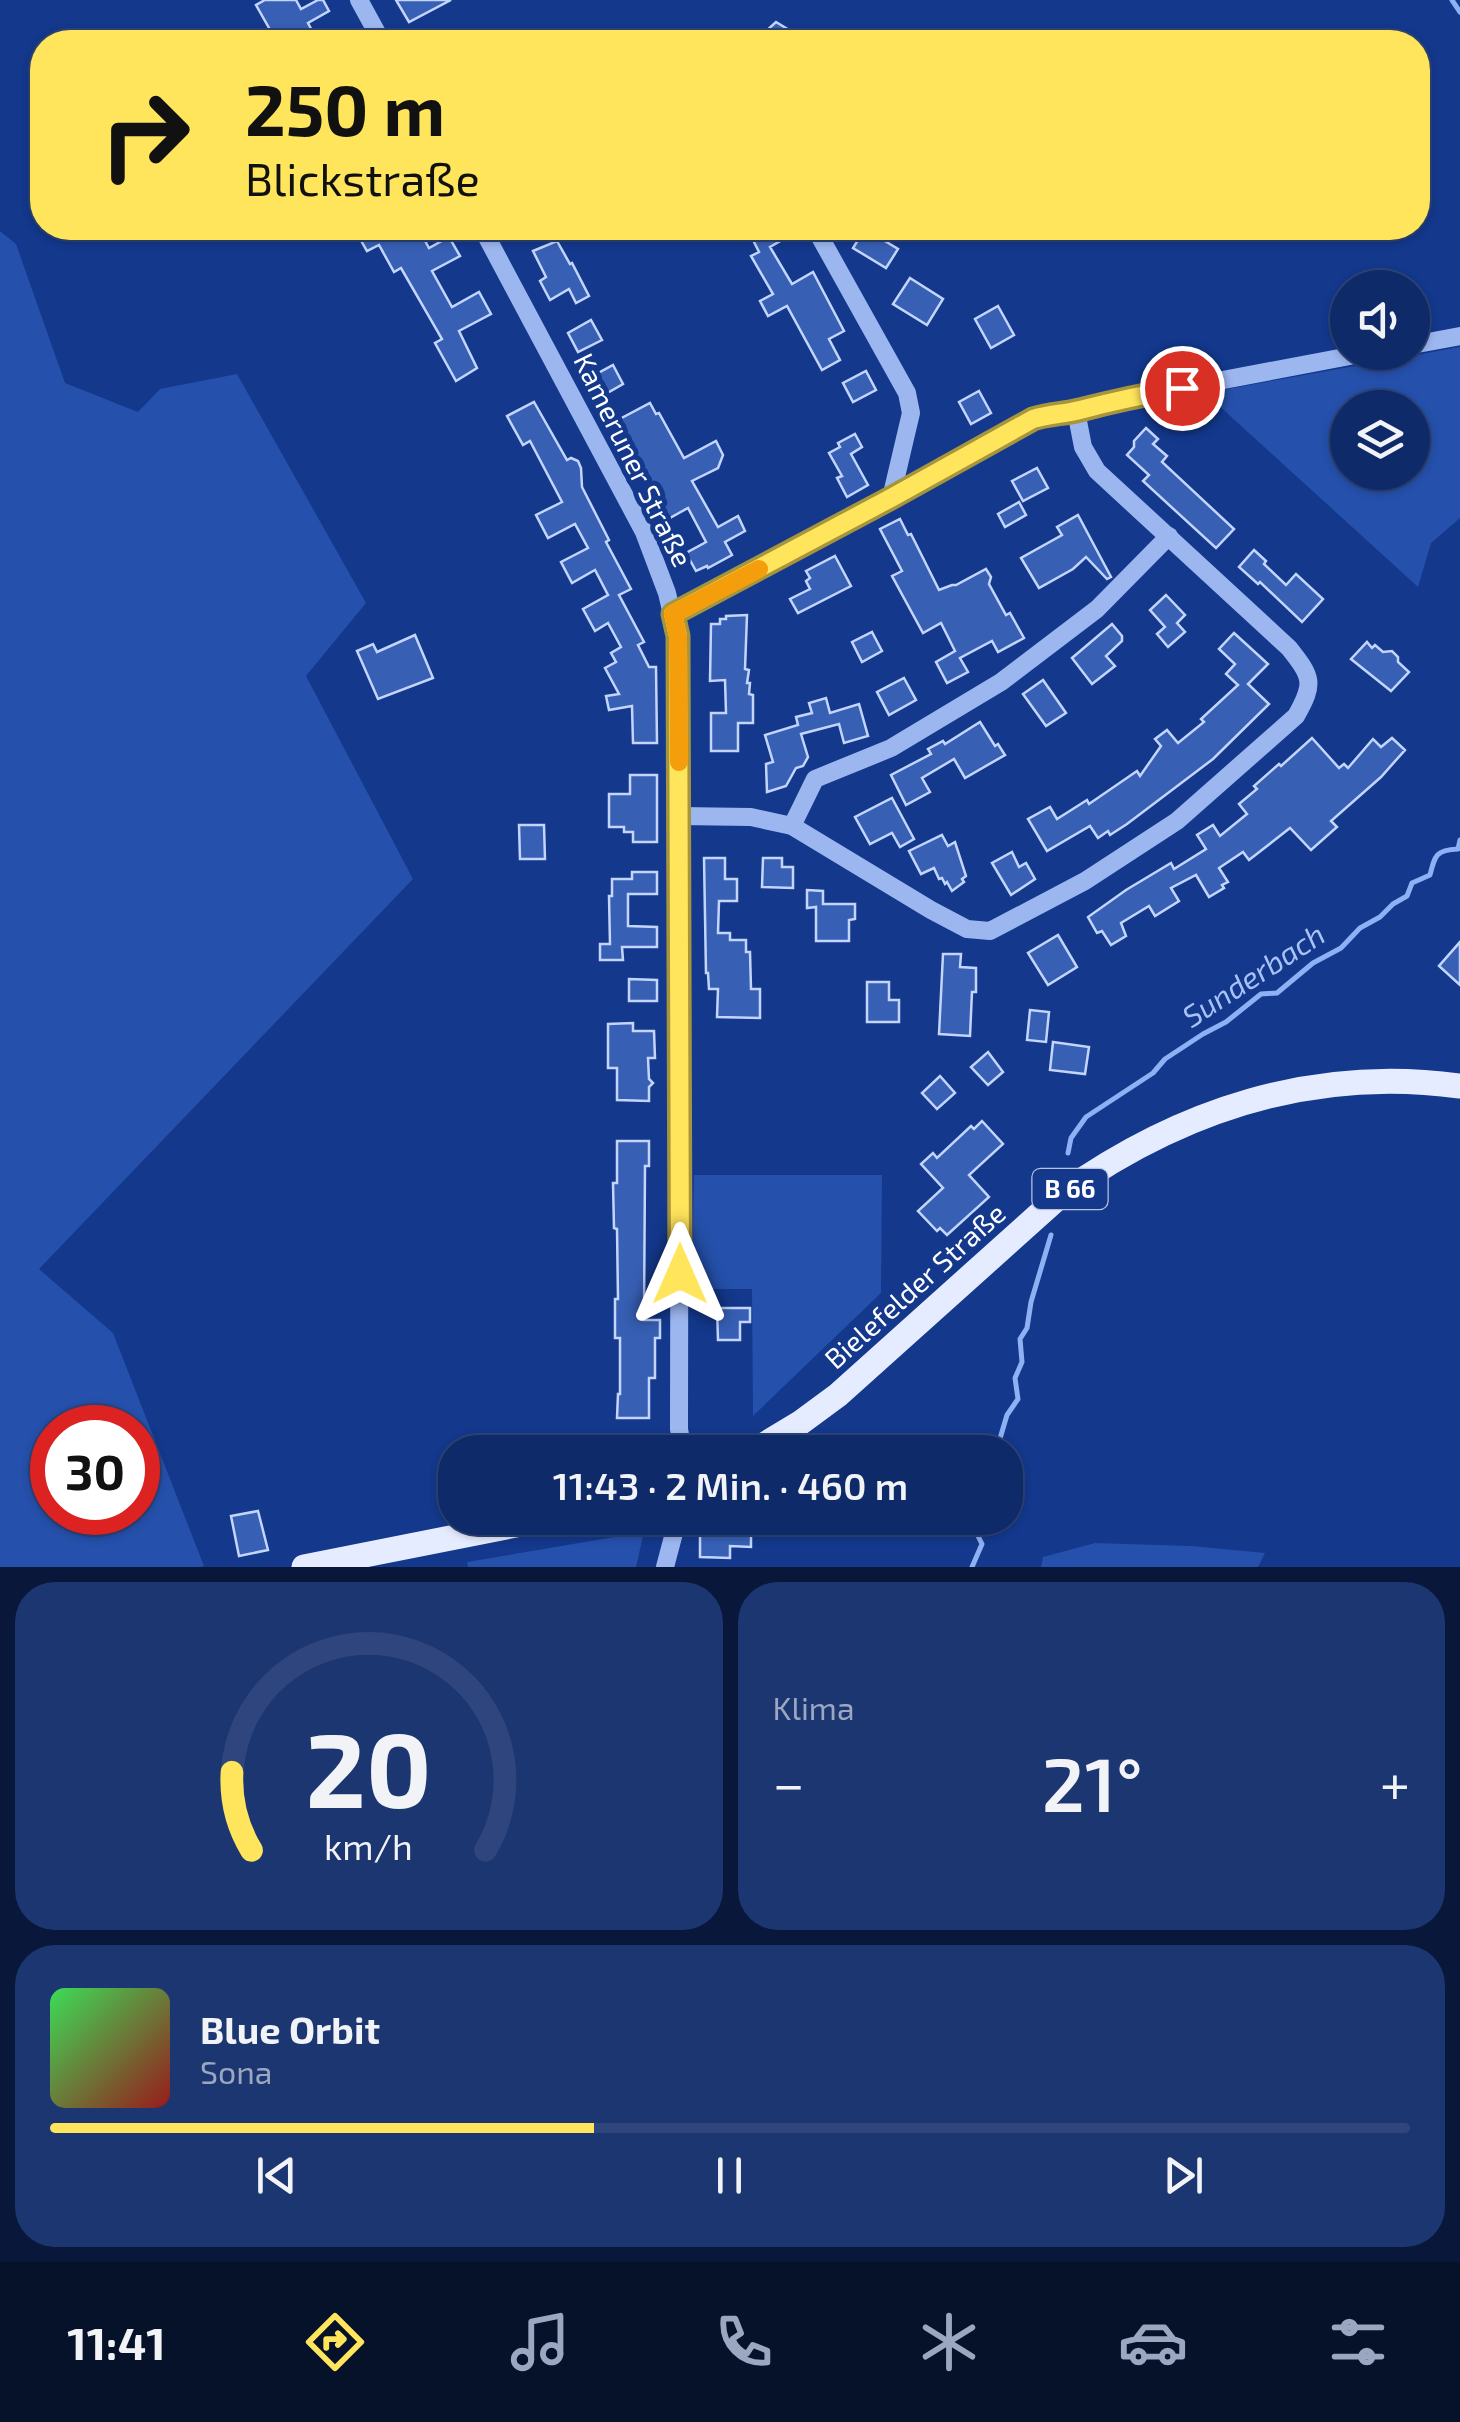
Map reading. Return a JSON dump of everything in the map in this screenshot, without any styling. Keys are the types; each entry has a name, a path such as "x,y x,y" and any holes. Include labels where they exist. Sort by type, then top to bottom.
{"main road":[{"name":"Bielefelder Straße","path":"780,1435 838,1395 1062,1194 1134,1148 1205,1115 1291,1091 1390,1081 1460,1086"},
{"path":"304,1567 465,1535"}],"street":[{"path":"359,0 375,30"},
{"name":"Kameruner Straße","path":"488,240 644,532 678,636 681,1435"},
{"path":"822,240 906,393 912,413 891,498"},
{"path":"1430,342 1460,336"},
{"path":"673,614 1033,419 1330,360"},
{"path":"679,816 751,816 792,826 931,910 967,929 990,931 1085,880 1177,821 1296,716 1310,684 1303,665 1097,471 1084,448 1076,411"},
{"path":"792,826 815,779 891,748 1001,682 1096,608 1169,536"},
{"path":"665,1567 673,1535"}],"shaded area":[{"path":"0,231 16,244 65,383 138,412 160,389 237,374 366,603 306,676 413,879 39,1269 113,1333 141,1405 30,1405 30,1535 160,1535 160,1453 204,1566 0,1567"},
{"path":"1460,347 1460,518 1431,543 1418,587 1205,393 1332,370 1430,370 1430,352"},
{"path":"694,1175 882,1175 881,1293 753,1416 752,1289 692,1289"},
{"path":"643,1535 636,1567 468,1567 467,1562"},
{"path":"1095,1543 1265,1553 1258,1567 1041,1567 1043,1557"}],"building":[{"path":"265,0 296,0 301,9 323,0 329,11 308,23 312,30 270,30 256,5"},
{"path":"396,0 451,0 409,22"},
{"path":"776,22 789,30 767,30"},
{"path":"361,240 425,240 429,248 451,240 460,256 432,271 452,307 479,292 491,314 459,331 477,368 456,381 435,343 442,339 401,268 394,272 379,245 367,251"},
{"path":"753,240 782,240 770,247 792,284 813,272 844,331 829,339 840,360 822,370 787,306 768,316 760,301 773,294 751,256 759,252"},
{"path":"858,240 883,240 898,249 886,268 853,248"},
{"path":"557,241 589,296 576,303 569,289 550,300 540,281 546,277 533,251"},
{"path":"910,278 943,299 927,325 893,304"},
{"path":"998,306 1014,335 991,348 975,319"},
{"path":"591,320 602,340 578,352 568,333"},
{"path":"613,365 623,384 602,396 591,377"},
{"path":"866,371 876,390 853,402 843,383"},
{"path":"979,391 991,413 971,424 959,402"},
{"path":"534,402 567,460 578,461 582,487 631,589 619,595 644,642 638,645 649,667 656,667 657,743 633,743 632,706 609,710 606,696 619,694 605,668 616,662 611,653 621,647 608,623 595,631 583,609 608,595 595,570 572,583 561,562 588,548 575,524 548,538 536,515 562,502 530,441 523,445 507,416"},
{"path":"650,403 684,458 716,441 723,455 718,468 692,481 718,527 738,516 745,531 725,542 732,555 708,568 696,571 686,553 706,542 688,508 668,519 616,421"},
{"path":"1146,428 1158,439 1153,444 1167,456 1162,462 1234,529 1216,548 1143,481 1149,475 1127,455"},
{"path":"855,434 862,447 851,454 868,485 847,497 837,478 842,476 829,453"},
{"path":"1037,468 1048,488 1023,501 1012,481"},
{"path":"1019,502 1026,515 1005,527 998,514"},
{"path":"1078,515 1111,577 1107,579 1086,557 1039,588 1021,558 1062,535 1057,527"},
{"path":"900,519 939,590 986,569 991,577 989,584 1006,615 1010,613 1024,638 998,652 992,641 960,658 968,672 947,683 936,662 955,651 941,623 923,633 892,576 902,571 880,529"},
{"path":"1254,550 1286,585 1296,574 1323,599 1302,622 1239,567"},
{"path":"835,556 851,586 798,613 790,599 810,589 806,571"},
{"path":"1166,595 1185,615 1177,623 1185,632 1168,647 1157,634 1165,627 1150,610"},
{"path":"747,615 745,669 749,670 749,694 753,695 753,723 738,723 738,751 711,751 711,713 726,713 725,680 710,681 711,624 720,624 726,616"},
{"path":"1112,624 1122,636 1122,641 1106,656 1115,666 1092,684 1072,658"},
{"path":"872,632 882,651 862,662 852,642"},
{"path":"1234,633 1268,664 1248,684 1269,704 1213,759 1127,824 1098,838 1090,826 1047,851 1028,819 1050,807 1057,819 1087,800 1089,804 1137,771 1140,776 1161,746 1155,739 1167,730 1178,743 1238,685 1226,674 1235,664 1219,649"},
{"path":"415,635 433,678 378,699 357,651 373,644 377,652"},
{"path":"1367,642 1383,652 1392,651 1409,672 1391,691 1351,659"},
{"path":"904,678 916,700 889,715 877,692"},
{"path":"1043,680 1066,713 1046,726 1023,694"},
{"path":"826,698 830,713 859,704 868,736 844,743 839,724 801,734 808,757 803,766 796,768 786,786 767,792 766,764 773,762 765,735 798,725 796,717 812,713 809,703"},
{"path":"980,722 1005,755 965,778 954,759 922,778 930,792 906,805 891,775 931,754 928,749 943,741 945,744"},
{"path":"1312,738 1339,768 1344,764 1348,768 1373,739 1381,747 1392,738 1405,750 1331,821 1337,827 1311,850 1290,828 1249,860 1243,852 1219,868 1228,882 1209,897 1196,875 1171,888 1179,901 1155,916 1149,906 1121,923 1126,936 1111,945 1102,931 1097,933 1088,917 1171,863 1174,869 1206,849 1197,835 1213,825 1220,836 1247,814 1239,804 1257,789 1254,786"},
{"path":"630,775 657,775 657,842 633,842 633,832 624,832 624,827 609,827 609,794 630,794"},
{"path":"892,798 914,839 900,847 892,833 870,844 855,817"},
{"path":"519,825 544,825 545,859 520,859"},
{"path":"942,835 948,846 955,842 966,876 952,891 934,868 921,874 909,851"},
{"path":"1012,852 1019,867 1026,863 1035,879 1011,895 992,863"},
{"path":"704,858 725,858 725,879 737,879 737,901 719,901 718,933 730,933 730,940 746,940 751,989 760,989 760,1018 717,1017 718,989 709,989 706,973"},
{"path":"763,858 782,858 782,867 793,867 793,888 762,887"},
{"path":"632,872 657,872 657,894 628,894 628,926 657,927 657,947 622,947 623,960 600,960 600,944 610,944 612,879 632,879"},
{"path":"807,890 823,891 823,904 855,904 855,919 849,920 849,941 816,941 816,907 807,908"},
{"path":"1058,935 1077,967 1048,985 1028,953"},
{"path":"1460,942 1460,985 1439,966"},
{"path":"943,954 961,954 960,967 976,968 970,1036 939,1034"},
{"path":"629,979 657,980 657,1001 629,1001"},
{"path":"867,982 889,982 889,1000 899,1000 899,1022 867,1022"},
{"path":"1030,1010 1049,1012 1046,1042 1027,1040"},
{"path":"633,1023 633,1031 654,1031 655,1058 648,1058 649,1079 653,1083 649,1087 649,1101 617,1100 617,1068 608,1068 608,1024"},
{"path":"1053,1042 1089,1047 1085,1074 1050,1070"},
{"path":"988,1052 1003,1072 988,1085 971,1067"},
{"path":"940,1076 955,1093 937,1109 922,1093"},
{"path":"982,1121 1003,1144 969,1175 989,1197 947,1235 940,1228 937,1231 918,1211 943,1188 921,1164 933,1153 937,1158 971,1126 974,1129"},
{"path":"617,1141 649,1141 649,1166 645,1166 644,1320 660,1320 660,1338 655,1338 655,1378 649,1378 649,1418 617,1418 620,1338 615,1338 618,1299 613,1183 617,1183"},
{"path":"717,1308 750,1308 750,1322 740,1322 740,1340 718,1340"},
{"path":"258,1511 268,1550 239,1556 231,1516"},
{"path":"700,1535 751,1535 751,1547 730,1546 730,1558 700,1557"}],"waterway":[{"name":"Sunderbach","path":"1452,0 1460,12"},
{"name":"Sunderbach","path":"1068,1153 1071,1138 1086,1117 1261,994 1277,993 1313,963 1341,948 1360,928 1407,896 1412,883 1430,875 1438,855 1458,849 1460,840"},
{"name":"Sunderbach","path":"1001,1435 1007,1415 1018,1399 1015,1378 1022,1362 1020,1339 1027,1328 1051,1235"},
{"name":"Sunderbach","path":"972,1567 982,1544 978,1535"}],"slow traffic":[{"path":"679,762 678,636 673,614 759,569"}],"route":[{"path":"680,1274 678,636 673,614 1033,419 1182,388"}]}
